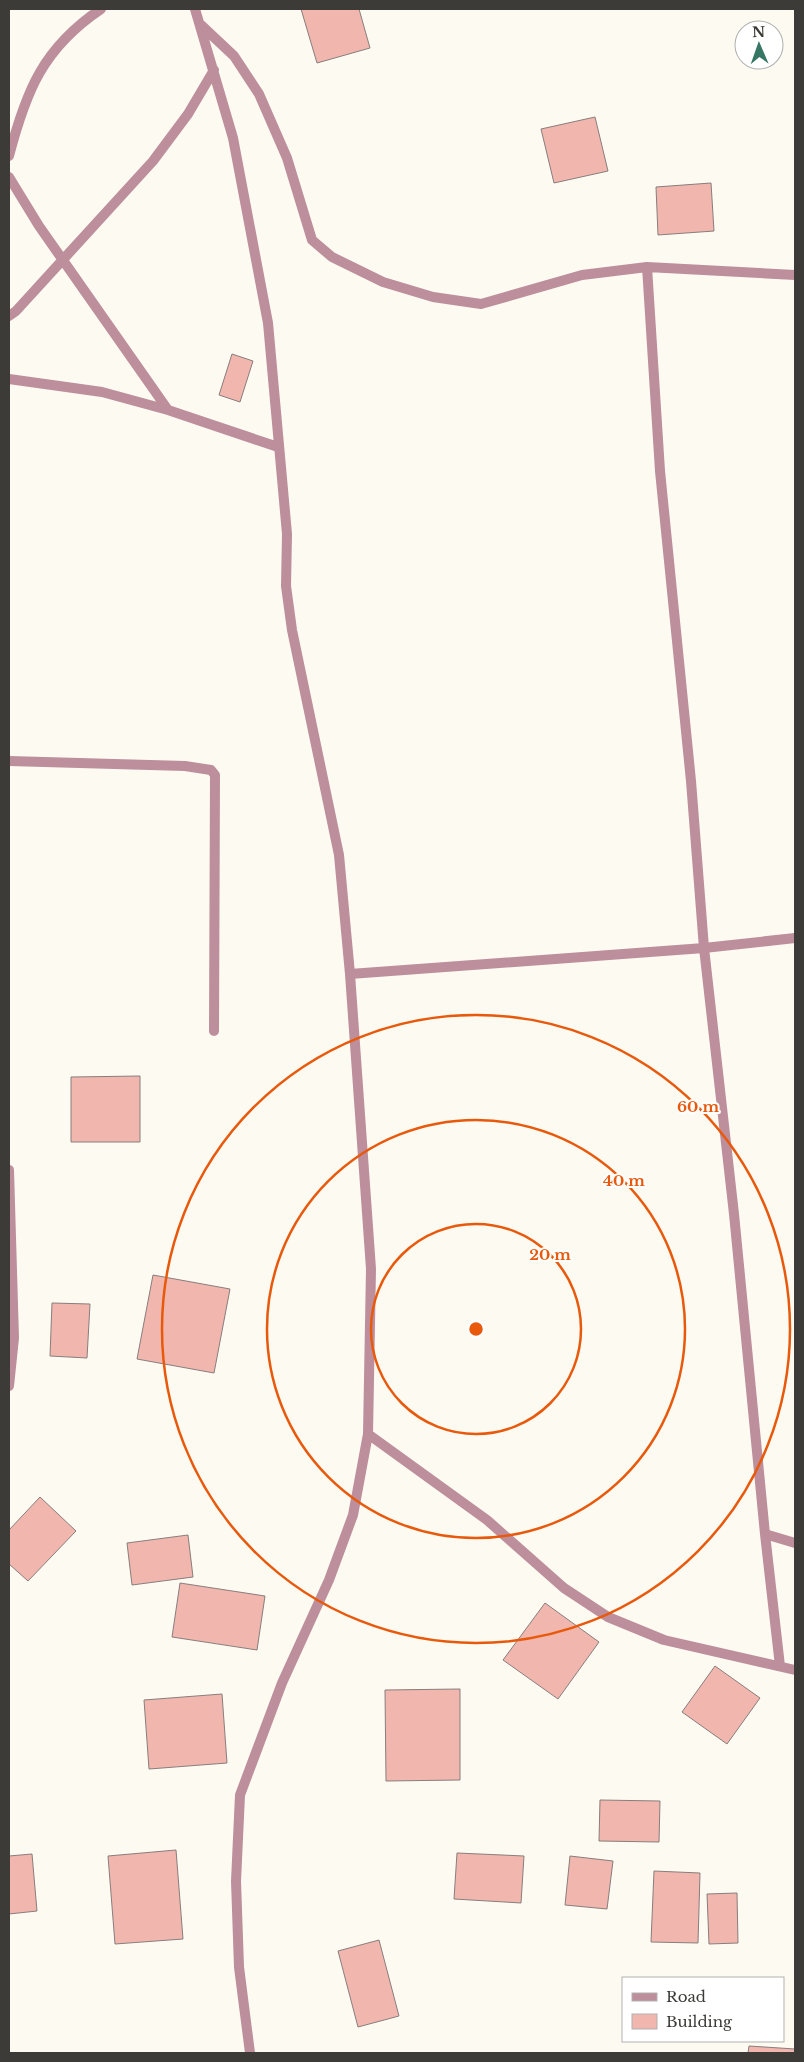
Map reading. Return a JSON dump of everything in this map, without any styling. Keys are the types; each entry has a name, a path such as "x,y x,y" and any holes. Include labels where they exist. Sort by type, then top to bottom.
{"street":[{"path":"9,156 20,113 37,76 58,45 84,20 100,9"},
{"path":"195,9 234,138 268,323 287,534 286,586 292,630 339,855 350,974 371,1269 368,1434 353,1515 329,1580 282,1683 240,1795 236,1881 240,1968 250,2053"},
{"path":"200,25 234,56 259,94 287,158 312,240 332,258 383,282 433,297 481,304 582,275 647,267 795,275"},
{"path":"9,316 16,311 62,258 153,161 188,114 214,70"},
{"path":"9,177 39,226 168,410"},
{"path":"647,267 660,471 691,781 704,948 734,1214 764,1534 780,1666"},
{"path":"9,379 102,392 168,410 278,447"},
{"path":"9,761 185,766 211,770 215,776 214,1031"},
{"path":"350,974 704,948 795,938"},
{"path":"9,1170 14,1338 9,1386"},
{"path":"368,1434 487,1520 564,1588 608,1617 664,1640 795,1670"},
{"path":"764,1534 795,1543"}],"building":[{"path":"301,9 359,9 370,48 317,63"},
{"path":"595,117 608,171 554,183 541,129"},
{"path":"711,183 714,231 658,235 656,187"},
{"path":"232,354 253,361 240,402 219,395"},
{"path":"140,1076 140,1142 71,1142 71,1077"},
{"path":"153,1275 230,1289 214,1373 137,1359"},
{"path":"52,1303 90,1304 87,1358 50,1356"},
{"path":"40,1497 76,1531 28,1581 9,1564 9,1530"},
{"path":"188,1535 193,1577 132,1585 127,1543"},
{"path":"180,1583 265,1596 257,1650 172,1637"},
{"path":"545,1603 599,1642 558,1699 503,1660"},
{"path":"715,1666 760,1698 727,1744 682,1712"},
{"path":"460,1689 460,1780 386,1781 385,1690"},
{"path":"222,1694 227,1763 149,1769 144,1700"},
{"path":"600,1800 660,1801 659,1842 599,1841"},
{"path":"176,1850 183,1939 115,1944 108,1856"},
{"path":"457,1853 524,1856 521,1903 454,1899"},
{"path":"32,1854 37,1911 9,1914 9,1856"},
{"path":"570,1856 613,1861 607,1909 565,1905"},
{"path":"654,1871 700,1873 698,1943 651,1942"},
{"path":"737,1893 738,1943 709,1944 707,1894"},
{"path":"379,1940 399,2016 358,2027 338,1951"},
{"path":"749,2046 795,2049 795,2053 748,2053"}]}
